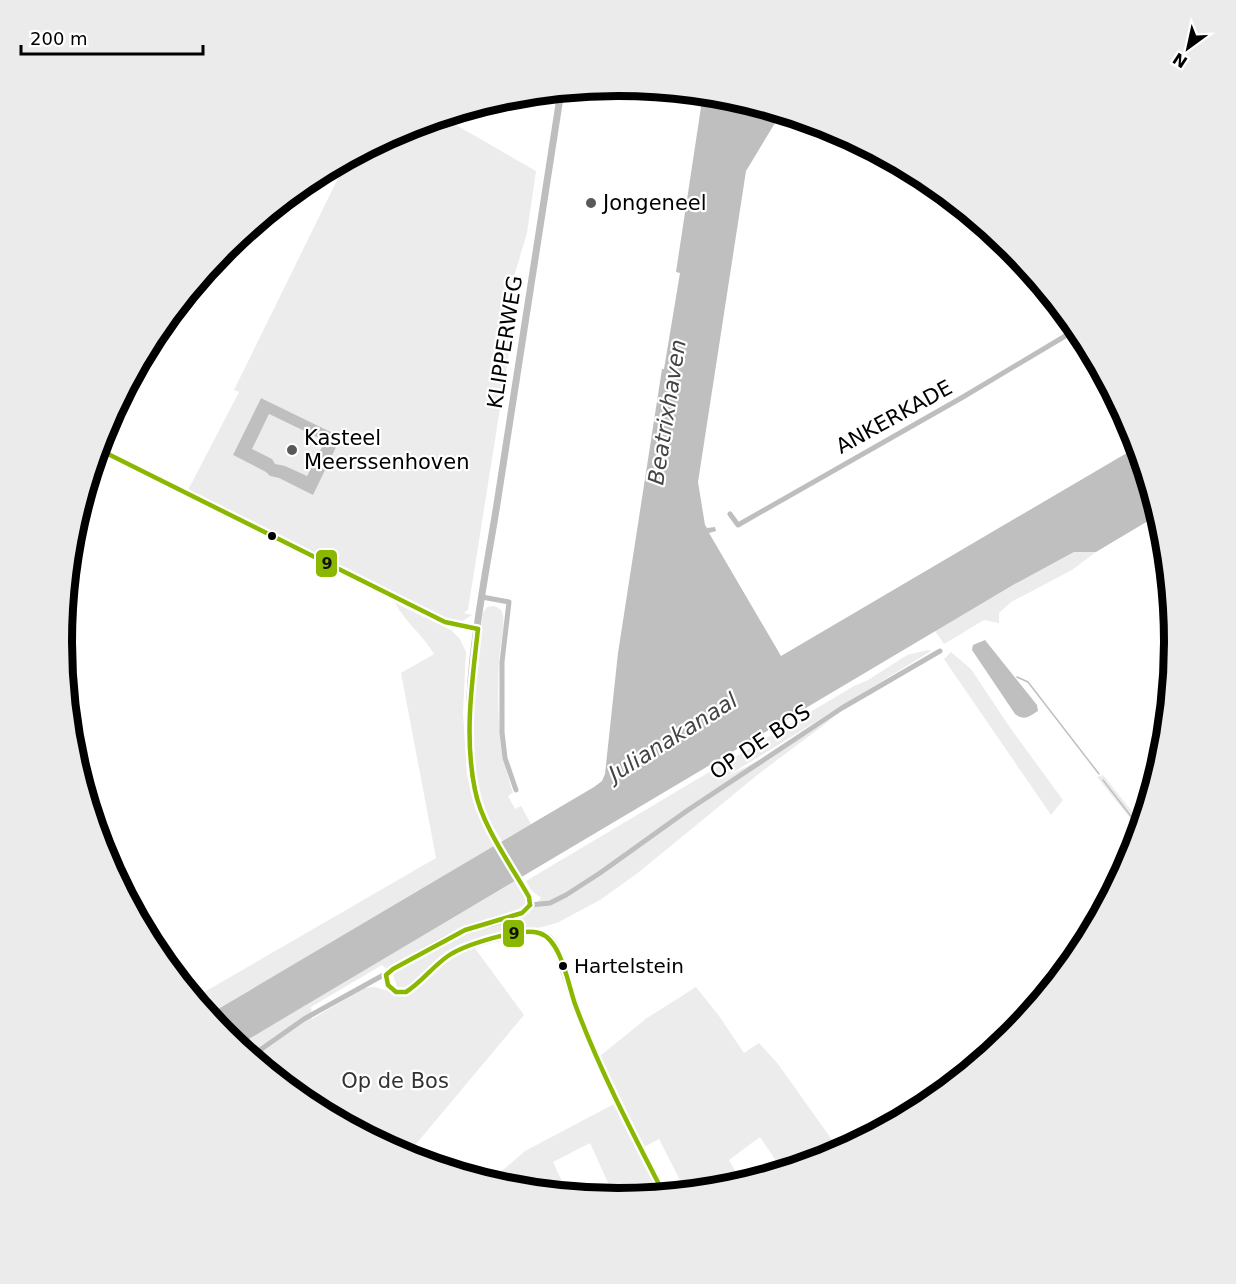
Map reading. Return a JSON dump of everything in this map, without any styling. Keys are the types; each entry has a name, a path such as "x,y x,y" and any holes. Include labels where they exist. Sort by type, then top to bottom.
{"street":[{"name":"KLIPPERWEG","path":"530,905 522,883 486,822 478,801 472,765 470,702 482,597 560,100"},
{"name":"ANKERKADE","path":"730,514 738,525 826,473 934,414 1068,333"},
{"path":"106,452 445,622 478,629"},
{"path":"482,597 509,602 502,662 502,732 505,758 516,790"},
{"name":"OP DE BOS","path":"388,972 465,930 522,914 530,905 550,903 566,895 688,810 842,708 940,651"},
{"path":"388,972 386,975 388,985 396,992 406,992 448,956 459,950 481,942 525,933 539,933 549,938 554,942 586,1034 608,1085 660,1186"},
{"path":"257,1052 304,1019 388,972"}],"green space":[{"path":"451,122 536,171 527,233 512,283 515,314 468,610 464,613 472,615 461,622 450,620 187,492 239,392 234,390 342,171 377,152","holes":["261,398 341,437 313,494 270,476 267,472 233,455"]},
{"path":"269,414 325,441 307,476 275,464 251,449"},
{"path":"1074,552 1096,552 1072,570 1011,602 999,613 999,623 984,620 944,644 935,631 1013,585"},
{"path":"395,603 451,630 460,639 466,652 463,713 467,775 475,808 495,846 215,1011 201,994 436,858 401,673 434,654"},
{"path":"494,606 503,613 498,695 501,744 513,793 508,796 515,809 521,806 531,824 502,841 485,809 475,761 473,736 474,687 483,613 487,607"},
{"name":"Op de Bos","path":"931,651 724,778 791,744 836,716 761,772 639,872 600,900 557,923 470,941 444,953 409,987 397,987 393,975 382,965 311,1007 312,1019 364,988 375,987 399,994 455,956 474,947 524,1015 413,1148 377,1132 315,1096 245,1041 515,880 528,901 514,911 486,920 501,922 525,916 541,898 531,890 526,881 907,655"},
{"path":"951,652 971,669 1063,800 1051,815 944,659"},
{"path":"1103,775 1136,816 1133,822 1097,777"},
{"path":"696,987 744,1053 759,1043 778,1064 834,1143 778,1164 760,1137 729,1160 735,1171 725,1178 682,1184 659,1139 644,1147 600,1056 647,1018"},
{"path":"614,1104 655,1187 610,1188 590,1143 553,1162 564,1185 498,1174 525,1151"}],"water":[{"path":"702,103 725,106 777,120 746,171 698,482 705,525 707,528 715,527 716,531 709,533 781,656 1129,452 1150,520 1096,552 1074,552 1013,585 245,1041 215,1011 602,781 605,774 618,653 662,369 664,369 680,273 676,272"},
{"path":"261,398 341,437 313,495 279,478 270,476 233,455","holes":["269,414 325,441 307,476 275,464 272,459 252,449"]},
{"path":"985,640 1037,705 1038,711 1024,718 1015,714 972,650 973,645"}],"waterway":[{"path":"1017,677 1028,682 1099,774"},
{"path":"1103,780 1134,820"}],"transit line":[{"name":"9","path":"106,453 445,622 478,629"},
{"name":"9","path":"478,629 470,730 475,790 490,831 529,897 530,905"},
{"name":"9","path":"530,905 522,913 465,930 393,969 386,975 388,985 396,992 406,992 448,956 492,938 530,932 547,937 563,963 575,1004 605,1076 660,1186"}],"place":[{"name":"Jongeneel","path":"591,203"},
{"name":"Kasteel Meerssenhoven","path":"292,450"},
{"name":"Hartelstein","path":"563,966"}],"water label":[{"name":"Beatrixhaven","path":"667,412"},
{"name":"Julianakanaal","path":"673,737"}]}
